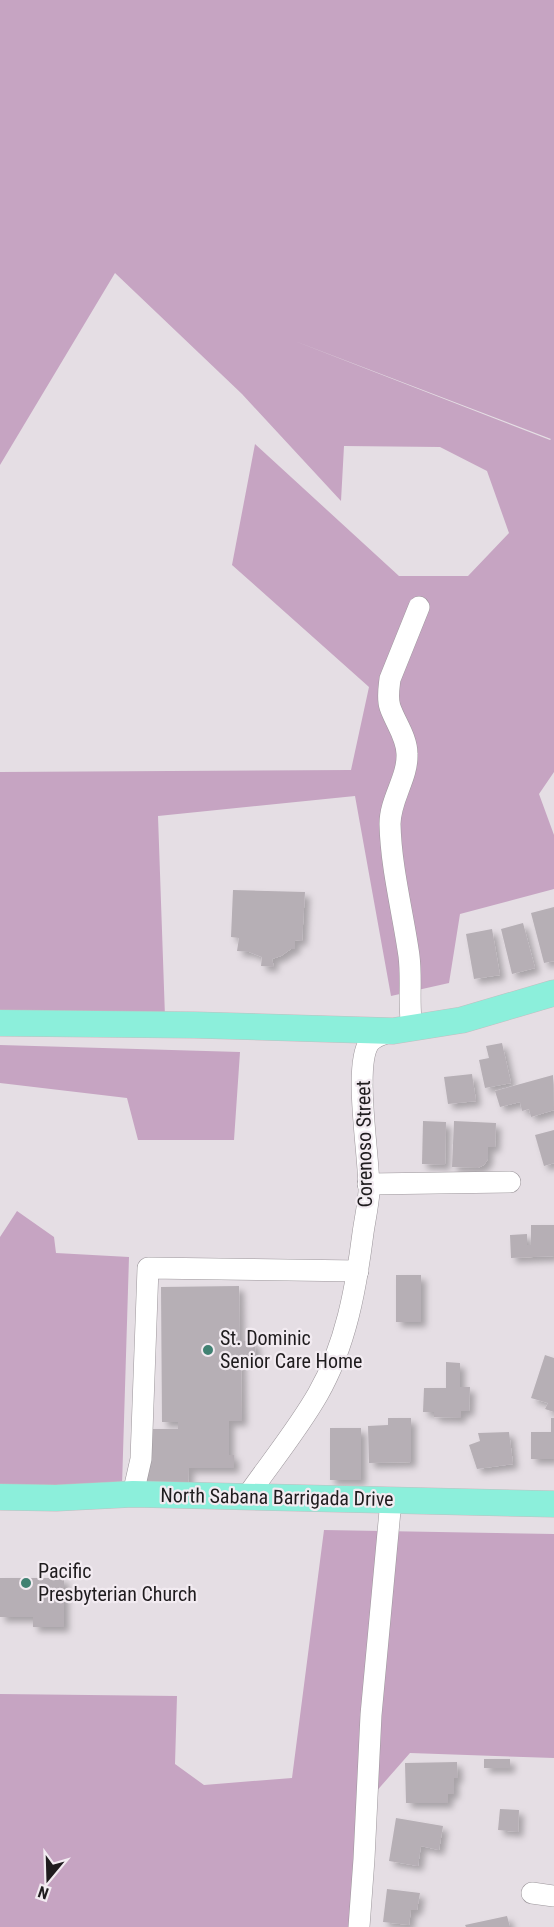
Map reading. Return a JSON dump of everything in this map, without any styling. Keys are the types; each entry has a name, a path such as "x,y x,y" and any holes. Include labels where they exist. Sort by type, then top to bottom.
{"main road":[{"path":"0,1023 403,1030 462,1020 554,993"},
{"name":"North Sabana Barrigada Drive","path":"0,1497 56,1498 133,1494 248,1495 554,1504"}],"street":[{"path":"403,1030 409,1010 409,956 390,824 393,804 408,763 407,750 390,706 388,692 390,679 419,607"},
{"name":"Corenoso Street","path":"248,1495 318,1394 340,1348 358,1271 369,1191 365,1149 363,1073 365,1052 369,1043 376,1036 403,1030"},
{"path":"368,1184 510,1182"},
{"path":"133,1494 141,1459 148,1268 358,1271"},
{"path":"359,1927 371,1715 391,1500"},
{"path":"532,1893 554,1896"}],"shaded area":[{"path":"0,0 554,0 554,772 539,794 554,835 554,889 460,914 449,983 391,996 355,796 158,816 165,1017 0,1011 0,772 351,770 369,687 232,565 255,444 399,576 468,576 509,533 487,471 440,447 344,446 341,501 242,394 115,273 0,465","holes":["292,340 551,439 550,440"]},
{"path":"0,1045 240,1052 234,1140 138,1140 127,1098 0,1083"},
{"path":"17,1211 54,1237 56,1253 129,1257 122,1486 0,1489 0,1237"},
{"path":"324,1530 554,1534 554,1758 410,1753 374,1794 358,1927 0,1927 0,1694 177,1696 175,1764 204,1785 292,1778"}],"building":[{"path":"233,890 305,892 302,941 295,940 295,949 272,959 274,967 261,966 262,957 249,952 237,951 239,938 231,937"},
{"path":"554,907 554,961 544,963 531,913"},
{"path":"523,923 535,968 512,974 501,929"},
{"path":"492,929 500,975 474,979 466,934"},
{"path":"502,1043 511,1083 485,1088 479,1060 489,1058 486,1046"},
{"path":"472,1074 476,1101 448,1104 444,1077"},
{"path":"553,1075 554,1110 531,1117 529,1109 522,1111 520,1102 500,1107 495,1091"},
{"path":"423,1121 446,1122 445,1165 422,1164"},
{"path":"454,1121 496,1123 495,1147 488,1147 488,1159 484,1165 478,1168 452,1167"},
{"path":"554,1130 554,1163 544,1166 535,1135"},
{"path":"531,1225 554,1225 554,1256 511,1258 510,1235 527,1234 527,1245 531,1245"},
{"path":"396,1275 421,1275 421,1322 396,1322"},
{"name":"St. Dominic Senior Care Home","path":"239,1286 240,1341 255,1341 256,1358 241,1358 242,1421 229,1421 229,1455 234,1455 234,1468 189,1468 188,1485 144,1484 145,1429 178,1429 178,1422 162,1422 161,1287"},
{"path":"545,1355 554,1358 554,1412 545,1409 548,1403 531,1398"},
{"path":"446,1362 460,1363 460,1387 470,1387 469,1411 461,1411 461,1418 434,1417 434,1412 423,1412 424,1388 446,1388"},
{"path":"388,1418 411,1418 411,1462 369,1463 368,1426 388,1425"},
{"path":"551,1418 554,1418 554,1459 531,1459 531,1432 551,1432"},
{"path":"330,1428 361,1428 361,1480 330,1480"},
{"path":"509,1432 513,1464 477,1469 469,1445 480,1441 478,1433"},
{"path":"0,1578 64,1578 64,1627 33,1627 33,1617 0,1617"},
{"path":"484,1759 510,1759 510,1768 484,1768"},
{"path":"457,1762 458,1778 454,1778 454,1794 448,1794 448,1803 406,1803 405,1763"},
{"path":"500,1809 519,1810 518,1832 498,1830"},
{"path":"396,1818 443,1826 439,1850 421,1846 418,1866 389,1861"},
{"path":"387,1889 420,1893 417,1910 411,1910 409,1925 383,1922"},
{"path":"507,1916 510,1927 466,1927 465,1925"}],"place":[{"name":"St. Dominic Senior Care Home","path":"208,1350"},
{"name":"Pacific Presbyterian Church","path":"26,1583"}]}
